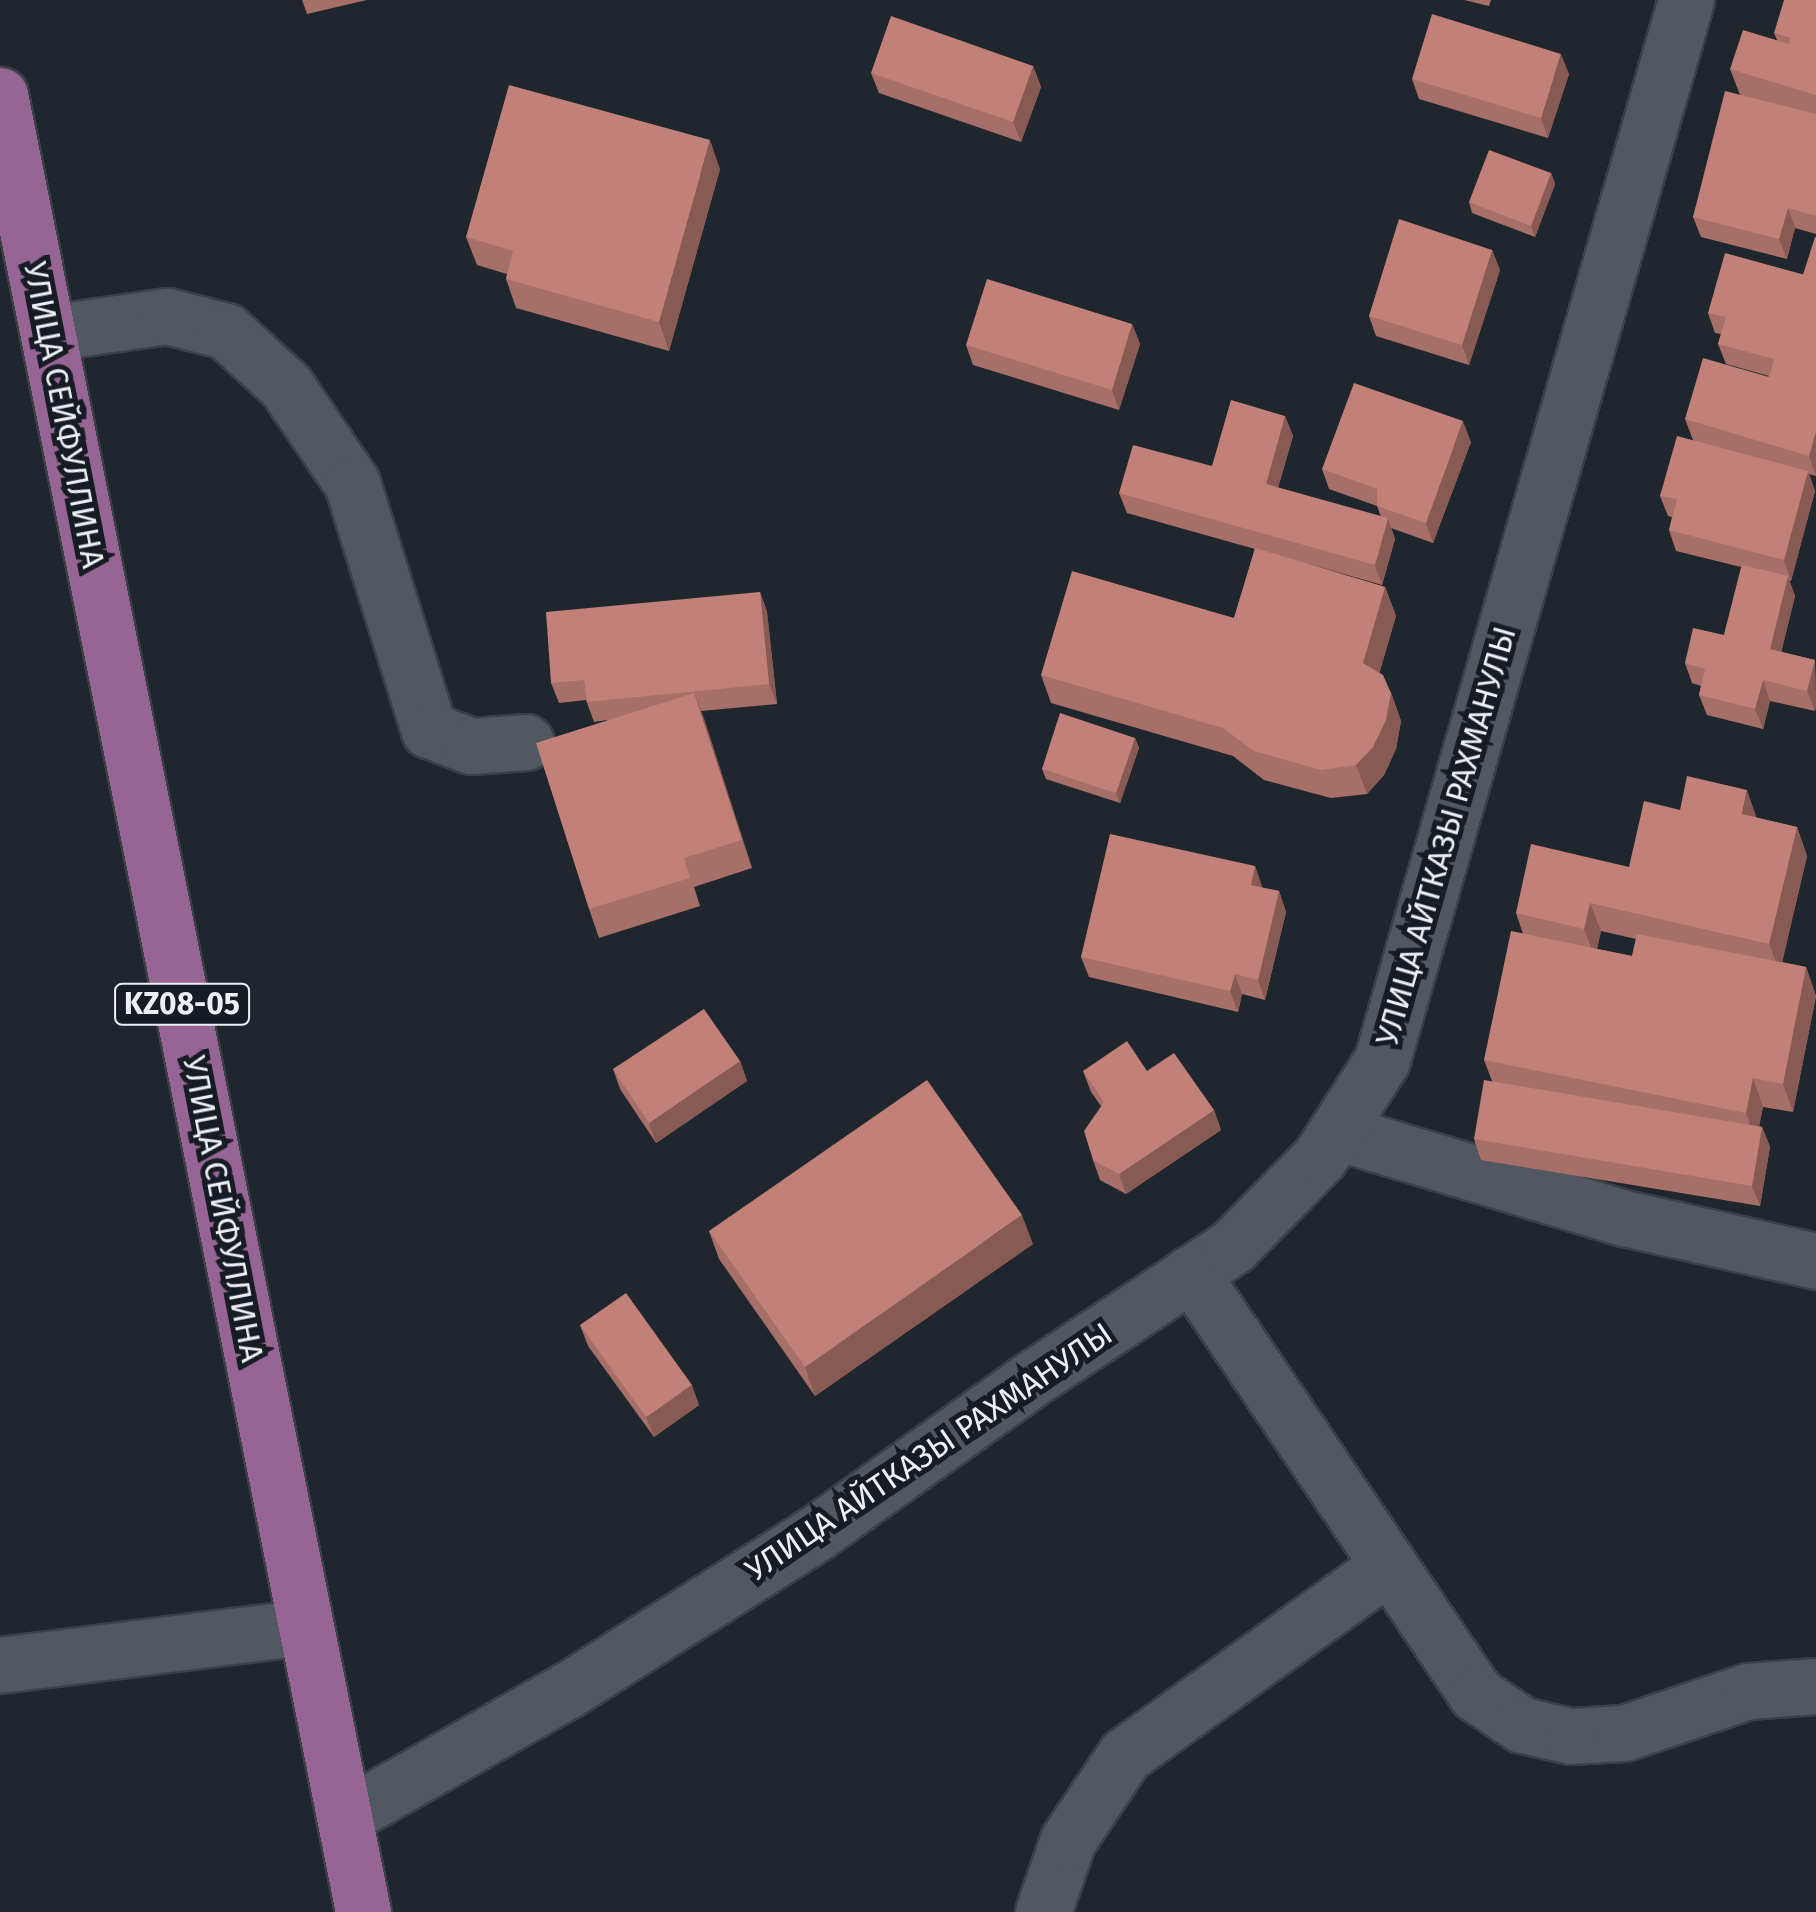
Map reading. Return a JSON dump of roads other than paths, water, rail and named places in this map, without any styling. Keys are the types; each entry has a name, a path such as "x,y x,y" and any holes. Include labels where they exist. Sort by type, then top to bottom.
{"main road":[{"name":"УЛИЦА СЕЙФУЛЛИНА","path":"0,95 363,1912"}],"street":[{"name":"УЛИЦА АЙТКАЗЫ РАХМАНУЛЫ","path":"344,1817 568,1690 815,1534 1026,1382 1232,1247 1320,1158 1382,1060 1686,0"},
{"path":"48,333 167,316 226,330 286,386 352,483 429,730 471,746 526,742"},
{"path":"1337,1132 1624,1218 1816,1261"},
{"path":"1191,1273 1476,1694 1522,1725 1571,1736 1624,1733 1748,1691 1816,1686"},
{"path":"1043,1912 1068,1840 1126,1755 1388,1566"},
{"path":"0,1664 306,1627"}]}
